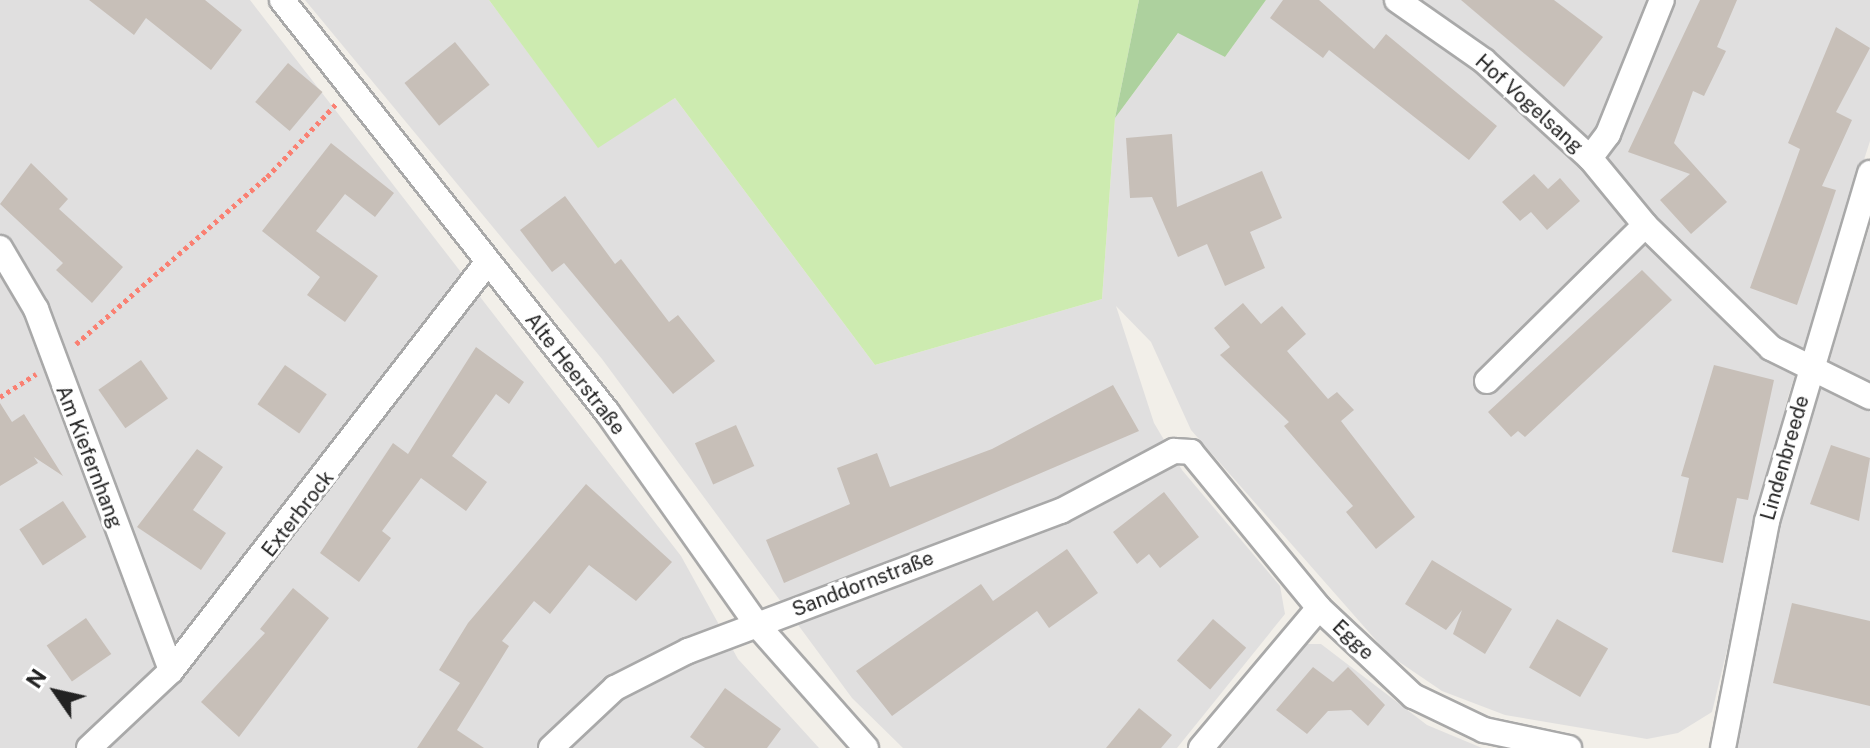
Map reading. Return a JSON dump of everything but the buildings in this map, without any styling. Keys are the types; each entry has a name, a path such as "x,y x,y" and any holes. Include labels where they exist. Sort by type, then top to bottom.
{"street":[{"name":"Alte Heerstraße","path":"282,0 353,86 487,263 655,476 758,626 866,748"},
{"name":"Hof Vogelsang","path":"1397,0 1484,61 1590,158 1645,225 1771,348 1870,397"},
{"path":"1590,158 1608,134 1662,0"},
{"name":"Lindenbreede","path":"1723,748 1767,521 1870,173"},
{"path":"1487,381 1645,225"},
{"name":"Am Kiefernhang","path":"0,248 36,309 53,364 171,671"},
{"name":"Exterbrock","path":"89,748 171,671 487,263"},
{"name":"Sanddornstraße","path":"551,748 615,688 758,626 1061,511 1174,451 1191,452"},
{"name":"Egge","path":"1191,452 1319,608 1413,696 1444,714 1569,748"},
{"path":"1201,748 1319,608"}],"path":[{"path":"0,397 53,364 267,177 353,86"}],"shaded area":[{"path":"0,0 250,0 681,556 738,659 819,748 0,748"},
{"path":"305,0 489,0 598,147 675,98 875,365 1102,299 1115,118 1179,32 1225,57 1266,0 1870,0 1870,141 1788,397 1712,712 1678,733 1647,739 1505,715 1442,691 1389,655 1191,430 1151,342 1116,306 1154,423 1182,470 1280,586 1285,614 1177,748 903,748 852,698 602,359"},
{"path":"1870,225 1870,748 1737,748 1780,525"},
{"path":"1307,644 1321,644 1427,725 1482,748 1221,748"}],"green space":[{"path":"489,0 1139,0 1115,118 1102,299 875,365 675,98 598,148"},
{"path":"1139,0 1266,0 1225,57 1178,33 1115,118"}]}
